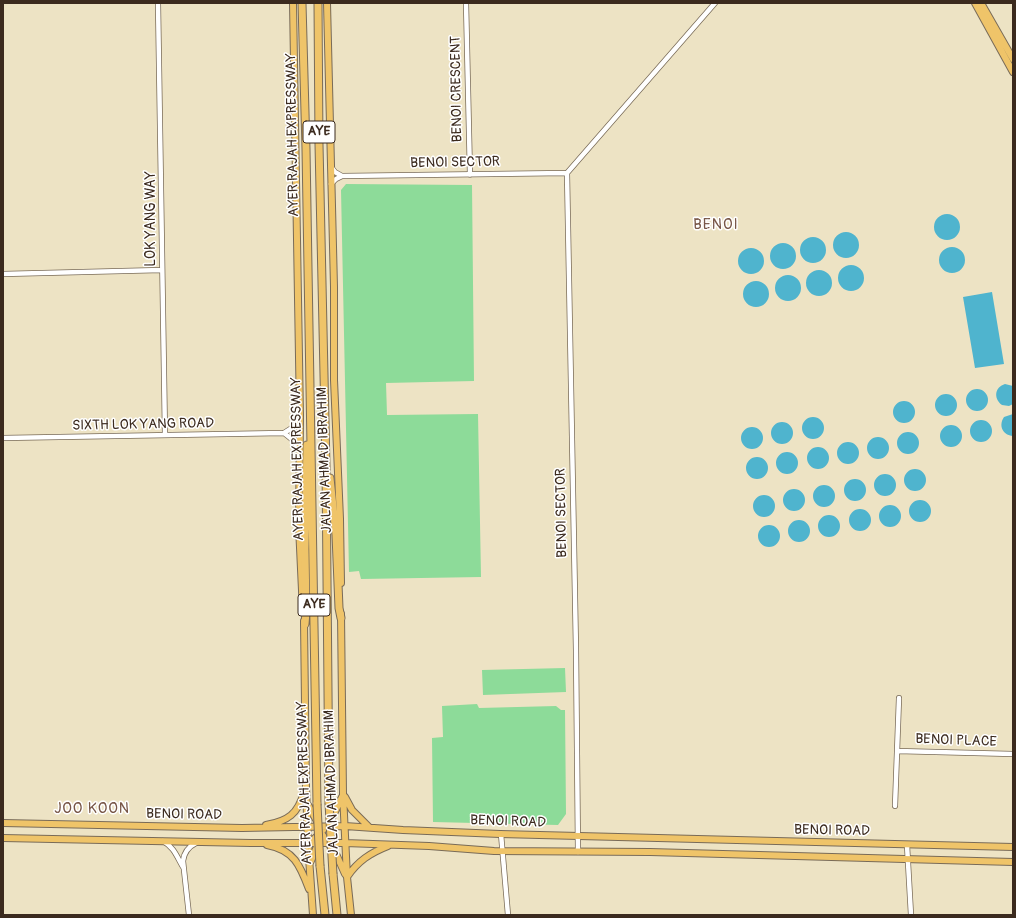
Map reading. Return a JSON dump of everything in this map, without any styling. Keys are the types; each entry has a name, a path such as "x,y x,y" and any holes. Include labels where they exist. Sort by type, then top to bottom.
{"highway":[{"name":"AYER RAJAH EXPRESSWAY","path":"302,3 317,804 320,866 325,915"},
{"name":"AYER RAJAH EXPRESSWAY","path":"318,3 319,144 326,467 329,804 337,915"},
{"path":"305,624 306,453 310,407"},
{"path":"326,467 330,475 334,506 338,593 341,618"}],"main road":[{"name":"JALAN AHMAD IBRAHIM","path":"293,3 300,416 299,526 303,612 305,624 306,800 313,915"},
{"name":"JALAN AHMAD IBRAHIM","path":"327,3 334,289 334,380 340,519 343,794 350,915"},
{"path":"975,3 1013,72"},
{"path":"981,3 1013,59"},
{"path":"242,828 275,823 290,816 301,803 306,787"},
{"path":"343,794 352,810 369,827"},
{"path":"309,865 324,830 337,811 343,794"},
{"path":"306,800 310,810 332,843 347,877"},
{"name":"BENOI ROAD","path":"3,823 242,828 308,827 324,830 345,826 501,834 1013,847"},
{"path":"309,843 324,830"},
{"name":"BENOI ROAD","path":"3,838 251,843 345,842 502,851 650,852 1013,862"},
{"path":"251,843 279,848 291,855 298,863 302,871 311,896"},
{"path":"347,877 354,866 361,860 375,851 391,844"}],"street":[{"name":"LOK YANG WAY","path":"158,3 165,435"},
{"name":"BENOI CRESCENT","path":"466,3 470,175"},
{"path":"568,173 715,3"},
{"path":"331,167 335,172 342,176"},
{"name":"BENOI SECTOR","path":"342,176 568,173 578,852"},
{"path":"331,184 342,176"},
{"path":"3,274 162,270"},
{"path":"299,452 294,441 284,433 295,426 300,416"},
{"name":"SIXTH LOK YANG ROAD","path":"3,438 284,433"},
{"name":"BENOI PLACE","path":"895,806 899,698"},
{"name":"BENOI PLACE","path":"898,751 1013,754"},
{"path":"501,834 508,915"},
{"path":"163,841 170,845 183,868"},
{"path":"189,915 183,861 185,851 191,845 198,842"},
{"path":"907,845 911,915"}],"green space":[{"path":"346,184 472,185 474,381 386,383 387,415 478,414 481,577 361,579 359,571 349,572 341,190"},
{"path":"565,668 566,692 483,695 482,670"},
{"path":"477,704 479,708 556,706 561,710 565,710 566,814 558,825 433,822 432,738 443,737 442,706"}],"water":[{"path":"947,214 956,218 960,227 956,236 947,240 938,236 934,227 938,218"},
{"path":"846,232 855,236 859,245 855,254 846,258 837,254 833,245 837,236"},
{"path":"813,237 822,241 826,250 822,259 813,263 804,259 800,250 804,241"},
{"path":"783,243 792,247 796,256 792,265 783,269 774,265 770,256 774,247"},
{"path":"952,247 961,251 965,260 961,269 952,273 943,269 939,260 943,251"},
{"path":"751,248 760,252 764,261 760,270 751,274 742,270 738,261 742,252"},
{"path":"851,265 860,269 864,278 860,287 851,291 842,287 838,278 842,269"},
{"path":"819,270 828,274 832,283 828,292 819,296 810,292 806,283 810,274"},
{"path":"788,275 797,279 801,288 797,297 788,301 779,297 775,288 779,279"},
{"path":"756,281 765,285 769,294 765,303 756,307 747,303 743,294 747,285"},
{"path":"992,292 1004,364 975,368 963,297"},
{"path":"1005,384 1013,386 1013,404 1009,406 1002,405 996,396 997,390"},
{"path":"977,389 985,392 988,400 985,408 977,411 969,408 966,400 969,392"},
{"path":"946,394 954,397 957,405 954,413 946,416 938,413 935,405 938,397"},
{"path":"904,401 912,404 915,412 912,420 904,423 896,420 893,412 896,404"},
{"path":"1013,414 1013,436 1002,430 1001,424 1004,417"},
{"path":"813,417 821,420 824,428 821,436 813,439 805,436 802,428 805,420"},
{"path":"981,420 989,423 992,431 989,439 981,442 973,439 970,431 973,423"},
{"path":"782,422 790,425 793,433 790,441 782,444 774,441 771,433 774,425"},
{"path":"951,425 959,428 962,436 959,444 951,447 943,444 940,436 943,428"},
{"path":"752,427 760,430 763,438 760,446 752,449 744,446 741,438 744,430"},
{"path":"908,432 916,435 919,443 916,451 908,454 900,451 897,443 900,435"},
{"path":"878,437 886,440 889,448 886,456 878,459 870,456 867,448 870,440"},
{"path":"848,442 856,445 859,453 856,461 848,464 840,461 837,453 840,445"},
{"path":"818,447 826,450 829,458 826,466 818,469 810,466 807,458 810,450"},
{"path":"787,452 795,455 798,463 795,471 787,474 779,471 776,463 779,455"},
{"path":"757,457 765,460 768,468 765,476 757,479 749,476 746,468 749,460"},
{"path":"915,469 923,472 926,480 923,488 915,491 907,488 904,480 907,472"},
{"path":"885,474 893,477 896,485 893,493 885,496 877,493 874,485 877,477"},
{"path":"855,479 863,482 866,490 863,498 855,501 847,498 844,490 847,482"},
{"path":"824,485 832,488 835,496 832,504 824,507 816,504 813,496 816,488"},
{"path":"794,489 802,492 805,500 802,508 794,511 786,508 783,500 786,492"},
{"path":"764,495 772,498 775,506 772,514 764,517 756,514 753,506 756,498"},
{"path":"920,500 928,503 931,511 928,519 920,522 912,519 909,511 912,503"},
{"path":"890,505 898,508 901,516 898,524 890,527 882,524 879,516 882,508"},
{"path":"860,509 868,512 871,520 868,528 860,531 852,528 849,520 852,512"},
{"path":"829,515 837,518 840,526 837,534 829,537 821,534 818,526 821,518"},
{"path":"799,520 807,523 810,531 807,539 799,542 791,539 788,531 791,523"},
{"path":"769,525 777,528 780,536 777,544 769,547 761,544 758,536 761,528"}],"district":[{"name":"BENOI","path":"716,225"},
{"name":"JOO KOON","path":"92,809"}]}
